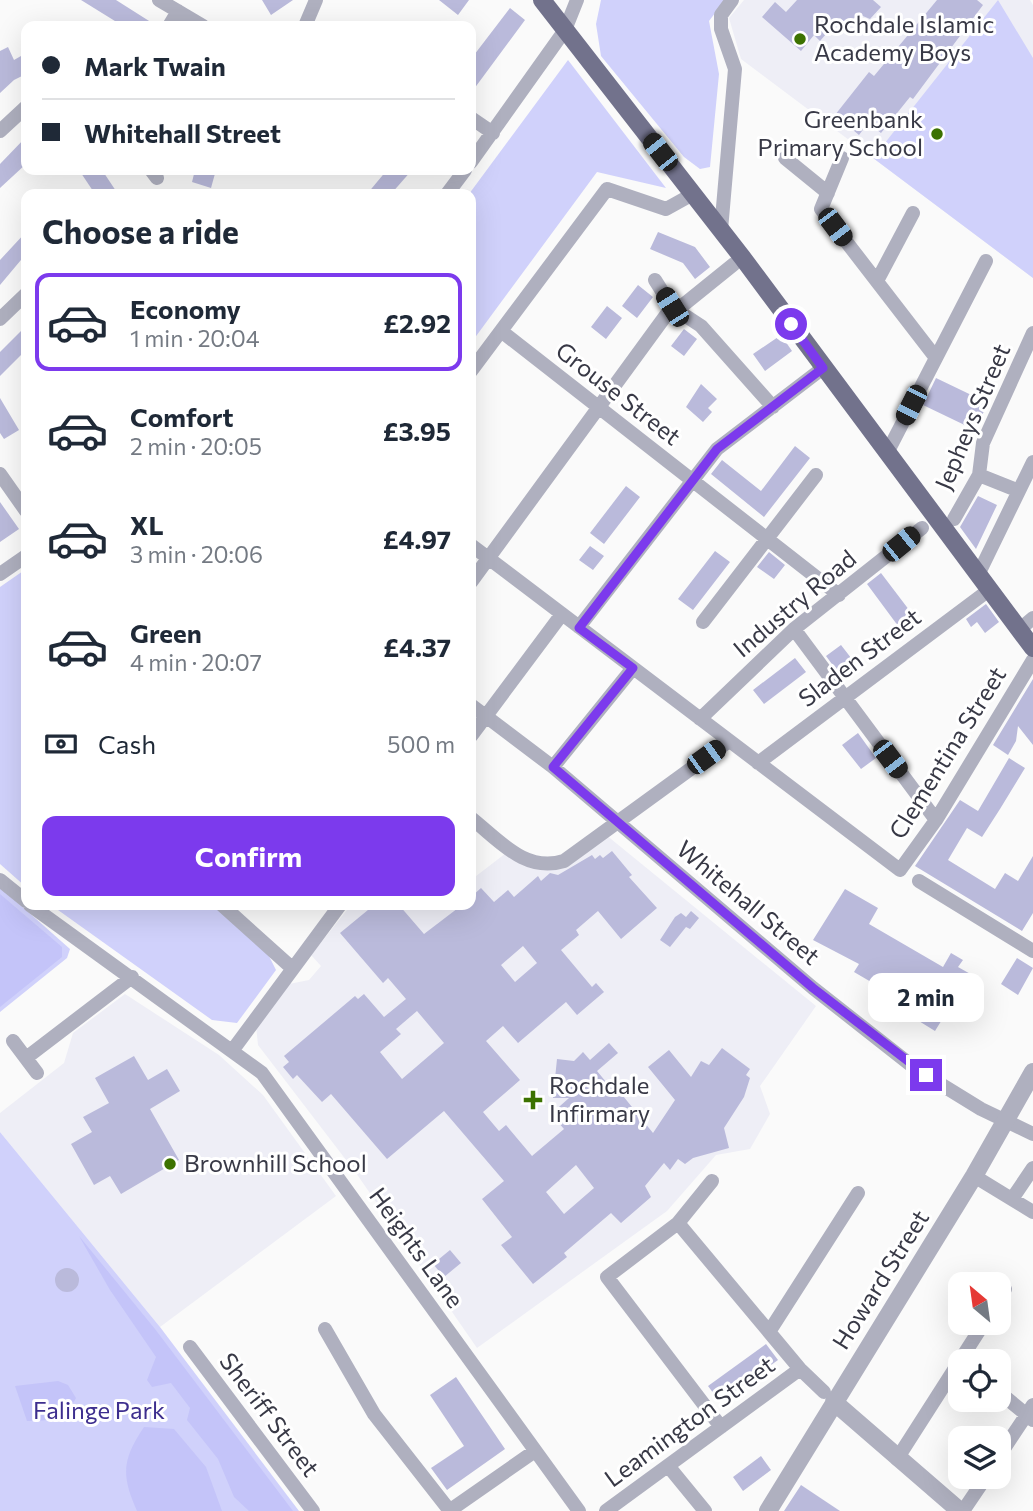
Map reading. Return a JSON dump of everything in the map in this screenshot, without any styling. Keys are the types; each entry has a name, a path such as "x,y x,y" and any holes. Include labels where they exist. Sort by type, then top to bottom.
{"main road":[{"path":"542,0 721,230 989,590 1026,624 1033,648"}],"street":[{"path":"159,0 195,21"},
{"path":"307,21 316,0"},
{"path":"476,155 565,30 577,0"},
{"path":"721,230 735,69 721,29 721,15 733,0"},
{"path":"172,21 178,11"},
{"path":"0,131 21,112"},
{"path":"476,121 493,132"},
{"path":"785,158 828,193"},
{"path":"842,158 821,209 936,358"},
{"path":"476,364 607,189 666,209 693,194"},
{"path":"877,281 913,213"},
{"path":"887,453 986,261"},
{"path":"476,575 598,407 675,308 734,264"},
{"path":"655,280 675,308 701,326 773,407"},
{"path":"0,319 21,299"},
{"name":"Grouse Street","path":"501,331 839,595"},
{"name":"Jepheys Street","path":"954,519 979,475 984,443 1033,333"},
{"path":"579,628 717,449 823,368"},
{"path":"978,575 1025,488 1033,462"},
{"path":"0,474 21,504"},
{"path":"703,622 816,475"},
{"path":"979,475 1025,488"},
{"name":"Industry Road","path":"700,719 794,629 922,528"},
{"path":"476,549 758,763"},
{"path":"0,574 21,559"},
{"name":"Sladen Street","path":"758,763 989,590"},
{"path":"476,729 562,614"},
{"path":"794,629 936,820"},
{"name":"Clementina Street","path":"758,763 900,870 936,820 1033,660"},
{"path":"553,767 633,668"},
{"name":"Whitehall Street","path":"476,709 553,767 813,988 916,1069 981,1109 1007,1119 1033,1134"},
{"path":"476,822 526,860 547,866 564,861 729,741"},
{"path":"0,880 21,897"},
{"path":"919,881 1033,951"},
{"name":"Heights Lane","path":"37,910 262,1073 579,1511"},
{"path":"228,910 292,968"},
{"path":"232,1051 334,910"},
{"path":"26,1058 132,977"},
{"path":"13,1041 37,1073"},
{"name":"Howard Street","path":"768,1511 829,1397 974,1176 1033,1072"},
{"path":"1012,1199 1033,1168"},
{"path":"974,1176 1033,1212"},
{"path":"712,1181 678,1223 607,1278 721,1427"},
{"path":"769,1332 858,1193"},
{"path":"678,1223 800,1369 897,1459 962,1511 978,1489"},
{"path":"325,1329 374,1414 450,1511 535,1451"},
{"name":"Sheriff Street","path":"190,1347 313,1511"},
{"name":"Leamington Street","path":"606,1511 800,1369"},
{"path":"897,1459 948,1383"},
{"path":"1011,1401 1030,1414 1011,1440"},
{"path":"669,1466 705,1511"}],"shaded area":[{"name":"Greenbank Primary School","path":"744,0 1030,0 1033,5 1033,278 741,59 729,18"},
{"name":"Rochdale Infirmary","path":"600,830 816,1006 760,1086 770,1114 750,1149 716,1155 667,1211 477,1348 356,1173 258,1045 256,1026 289,984 309,980 321,966 311,955 347,910 476,910 476,876 506,853 542,869"},
{"path":"0,894 62,947 62,957 0,1007"},
{"name":"Brownhill School","path":"125,994 219,1055 263,1095 336,1196 160,1327 0,1132 0,1113 64,1063 73,1033"},
{"path":"79,1236 155,1329 293,1511 249,1511 234,1497 218,1459 187,1420 190,1408 171,1383 152,1387 147,1380 156,1357 110,1290"},
{"path":"58,1381 68,1385 76,1398 67,1411 56,1418 27,1421 15,1386"},
{"path":"144,1427 174,1429 206,1467 222,1511 137,1511 128,1487 126,1468 131,1449"}],"green space":[{"path":"601,0 725,0 709,21 719,74 710,167 700,169 684,157 601,56 596,24"},
{"name":"Greenbank Primary School","path":"998,0 1033,58 1033,278 873,158"},
{"path":"568,60 666,188 597,172 476,336 476,189 473,189"},
{"path":"21,572 21,883 0,864 0,587"},
{"path":"0,887 21,906 21,910 26,910 70,949 67,958 0,1012"},
{"path":"58,910 218,910 269,956 276,970 237,1023 212,1020"},
{"name":"Falinge Park","path":"0,1132 160,1327 299,1511 0,1511"}],"building":[{"path":"81,0 116,0 149,21 115,21"},
{"path":"262,0 293,0 271,15"},
{"path":"439,0 469,0 458,15"},
{"path":"797,0 873,0 881,7 870,19 858,14 848,25 840,18 820,41 814,35 801,51 762,17 775,2 786,12"},
{"path":"937,0 977,0 983,5 913,99 910,97 881,133 868,123 859,135 835,115 869,72 874,76"},
{"path":"510,8 525,20 476,86 476,52"},
{"path":"8,47 14,60 21,56 21,76 0,93 0,51"},
{"path":"21,142 21,169 0,188 0,164"},
{"path":"82,175 105,175 115,189 92,189"},
{"path":"194,175 215,175 211,188 192,182"},
{"path":"383,175 408,175 395,189 371,189"},
{"path":"658,232 695,247 710,267 695,279 683,263 650,249"},
{"path":"21,237 21,260 0,285 0,260"},
{"path":"638,285 653,297 637,318 622,306"},
{"path":"607,306 622,318 606,339 591,327"},
{"path":"684,329 697,339 684,356 671,346"},
{"path":"21,331 21,355 0,376 0,352"},
{"path":"781,335 792,351 765,371 753,354"},
{"path":"936,378 988,403 975,430 923,405"},
{"path":"701,384 717,399 708,408 712,412 703,422 686,407"},
{"path":"0,398 19,430 4,439 0,433"},
{"path":"795,446 810,458 764,517 711,474 722,460 761,491"},
{"path":"626,486 640,497 604,544 590,533"},
{"path":"978,496 997,505 976,549 960,527"},
{"path":"0,502 19,529 0,542"},
{"path":"590,546 604,556 593,570 579,560"},
{"path":"715,551 730,562 693,610 678,599"},
{"path":"769,552 785,565 774,579 757,567"},
{"path":"881,573 919,623 904,634 867,584"},
{"path":"986,604 999,622 985,633 977,622 971,627 966,619"},
{"path":"841,645 855,663 840,675 826,656"},
{"path":"795,658 806,672 764,704 753,690"},
{"path":"1033,679 1033,745 1018,726 1016,741 1008,755 993,745"},
{"path":"858,733 876,758 861,769 842,745"},
{"path":"1009,758 1025,768 982,837 967,828 948,860 995,889 1005,873 1018,881 1033,856 1033,913 1022,931 915,866 960,800 978,811"},
{"path":"612,851 632,875 629,877 657,908 621,939 598,911 576,930 579,935 561,950 592,987 596,983 604,992 577,1015 566,1002 518,1043 503,1026 486,1041 520,1080 483,1112 499,1131 506,1125 532,1156 564,1129 551,1114 569,1098 553,1098 557,1059 574,1061 583,1052 590,1060 609,1043 618,1053 597,1071 611,1088 615,1086 653,1133 675,1100 648,1067 669,1050 691,1077 701,1061 709,1065 722,1048 750,1069 746,1075 750,1078 744,1097 724,1128 729,1148 693,1158 685,1164 678,1159 670,1170 664,1163 645,1186 651,1197 621,1223 611,1213 564,1253 567,1257 533,1284 501,1245 512,1237 482,1199 504,1181 444,1111 387,1159 331,1094 322,1102 297,1075 293,1079 283,1067 289,1062 284,1056 355,996 358,999 364,994 384,1017 406,999 388,978 383,983 340,933 368,910 403,910 424,934 455,910 476,910 476,892 481,888 494,902 508,890 514,897 538,876 541,881 550,873 558,875 592,855 595,859 600,855 603,858","holes":["523,946 537,963 515,982 501,965","417,1011 444,1043 402,1079 380,1052 401,1034 396,1029","576,1165 594,1188 564,1214 546,1192"]},
{"path":"845,889 878,908 869,924 943,967 951,953 963,960 958,967 974,976 969,986 972,988 962,1006 957,1003 947,1021 943,1018 935,1031 914,1018 919,1010 854,972 859,964 813,940"},
{"path":"691,911 699,918 690,929 686,927 670,947 660,940 675,917 681,913 686,917"},
{"path":"1017,958 1033,968 1018,995 1001,984"},
{"path":"134,1056 148,1080 167,1069 180,1091 150,1109 179,1160 121,1194 110,1176 94,1185 71,1144 92,1132 83,1117 109,1103 95,1078"},
{"path":"450,1250 461,1263 444,1277 433,1264"},
{"path":"67,1268 75,1272 79,1280 75,1288 67,1292 59,1288 55,1280 59,1272"},
{"path":"766,1344 778,1360 720,1402 708,1386"},
{"path":"456,1377 505,1449 447,1490 431,1468 464,1446 430,1395"},
{"path":"761,1456 771,1470 743,1491 733,1477"},
{"path":"801,1485 840,1511 784,1511"}],"place":[{"name":"Rochdale Islamic Academy Boys","path":"800,39"},
{"name":"Greenbank Primary School","path":"937,134"},
{"name":"Rochdale Infirmary","path":"533,1100"},
{"name":"Brownhill School","path":"170,1164"}],"route":[{"path":"791,324 823,368 717,449 579,628 633,668 553,767 813,988 926,1075"}]}
